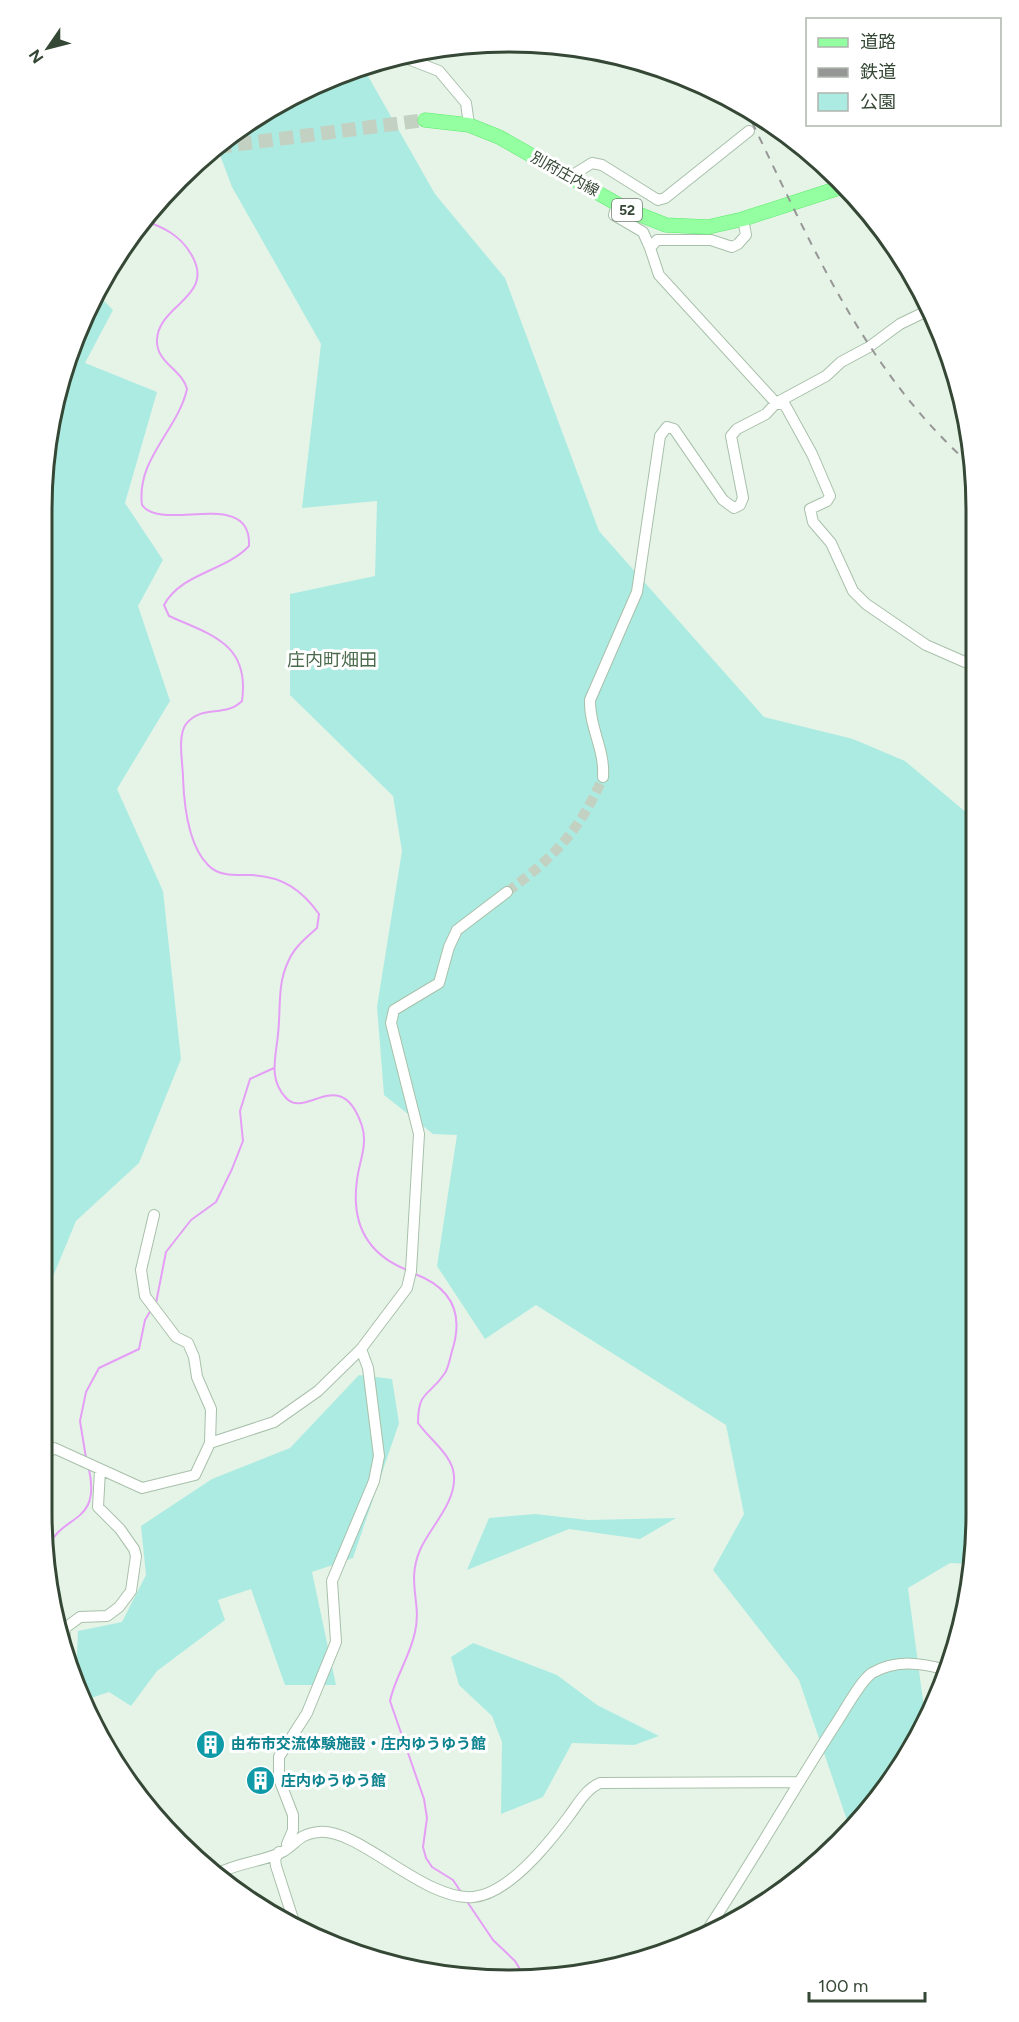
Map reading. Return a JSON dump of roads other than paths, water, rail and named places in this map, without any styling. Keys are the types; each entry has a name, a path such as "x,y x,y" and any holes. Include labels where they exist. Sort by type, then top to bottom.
{"main road":[{"name":"別府庄内線","path":"425,120 469,125 499,137 617,204 645,218 666,225 688,228 708,227 743,219 836,189"}],"street":[{"path":"416,62 439,71 466,103 469,125"},
{"path":"571,176 592,163 602,165 658,200 665,198 749,131"},
{"path":"617,204 614,215 642,231 664,283 776,403 785,405 812,454 830,496 827,501 810,509 810,514 817,529 831,543 853,591 866,604 927,645 966,662"},
{"path":"650,248 657,240 662,239 711,240 732,247 746,235 743,219"},
{"path":"603,777 604,760 590,711 590,700 637,592 660,436 667,427 674,429 723,500 734,508 740,505 743,498 731,436 737,429 766,414 776,403 826,376 841,362 869,347 900,324 922,313"},
{"path":"210,1443 274,1422 318,1391 361,1349 406,1288 411,1271 419,1134 391,1023 394,1010 439,983 457,930 507,892"},
{"path":"52,1450 54,1448 142,1488 195,1475 210,1443 211,1409 197,1377 194,1357 188,1343 176,1337 145,1296 141,1270 154,1215"},
{"path":"226,1871 281,1852 293,1830 293,1815 279,1779 279,1757 307,1713 336,1642 332,1581 366,1503 379,1456 370,1380 361,1349"},
{"path":"67,1626 80,1617 107,1616 119,1607 131,1591 136,1556 120,1529 98,1507 100,1470"},
{"path":"713,1921 749,1867 797,1782 869,1675 889,1665 918,1663 939,1668"},
{"path":"291,1914 275,1858 298,1837 321,1832 344,1838 405,1873 452,1895 472,1897 495,1890 517,1874 561,1826 592,1786 600,1783 797,1782"}],"waterway":[{"path":"153,224 164,229 187,247 197,269 197,281 192,291 166,317 157,340 161,355 180,376 187,389 182,404 145,473 142,505 152,512 168,515 222,514 236,519 246,528 249,546 228,561 181,586 164,605 169,616 200,629 225,644 234,654 240,666 243,682 242,701 228,709 199,714 192,718 183,729 181,750 188,824 201,857 212,869 228,874 262,876 282,881 306,898 319,914 317,928 294,952 282,979 275,1075 280,1091 294,1103 334,1095 344,1098 354,1108 364,1133 356,1196 360,1223 372,1246 381,1255 407,1270"},
{"path":"156,1303 166,1252 191,1220 216,1202 232,1169 243,1141 240,1111 250,1079 274,1068"},
{"path":"415,1274 438,1287 452,1304 455,1314 455,1338 448,1368 422,1399 418,1423 450,1461 453,1468 454,1486 447,1505 424,1541 416,1562 414,1573 417,1611 415,1632 390,1701 424,1799 427,1818 423,1847 426,1858 432,1867 453,1880 461,1892"},
{"path":"86,1458 80,1421 86,1392 99,1368 139,1349 145,1320 151,1310"},
{"path":"53,1539 62,1528 79,1516 90,1500 89,1469"},
{"path":"466,1900 493,1940 515,1961 520,1970"}],"tunnel":[{"path":"234,145 425,120"},
{"path":"507,892 552,855 564,842 584,813 603,777"}],"railway":[{"path":"752,123 816,253 869,345 934,429 964,458"}],"place":[{"name":"由布市交流体験施設・庄内ゆうゆう館","path":"210,1744"},
{"name":"庄内ゆうゆう館","path":"260,1781"}],"district":[{"name":"庄内町畑田","path":"332,660"}]}
